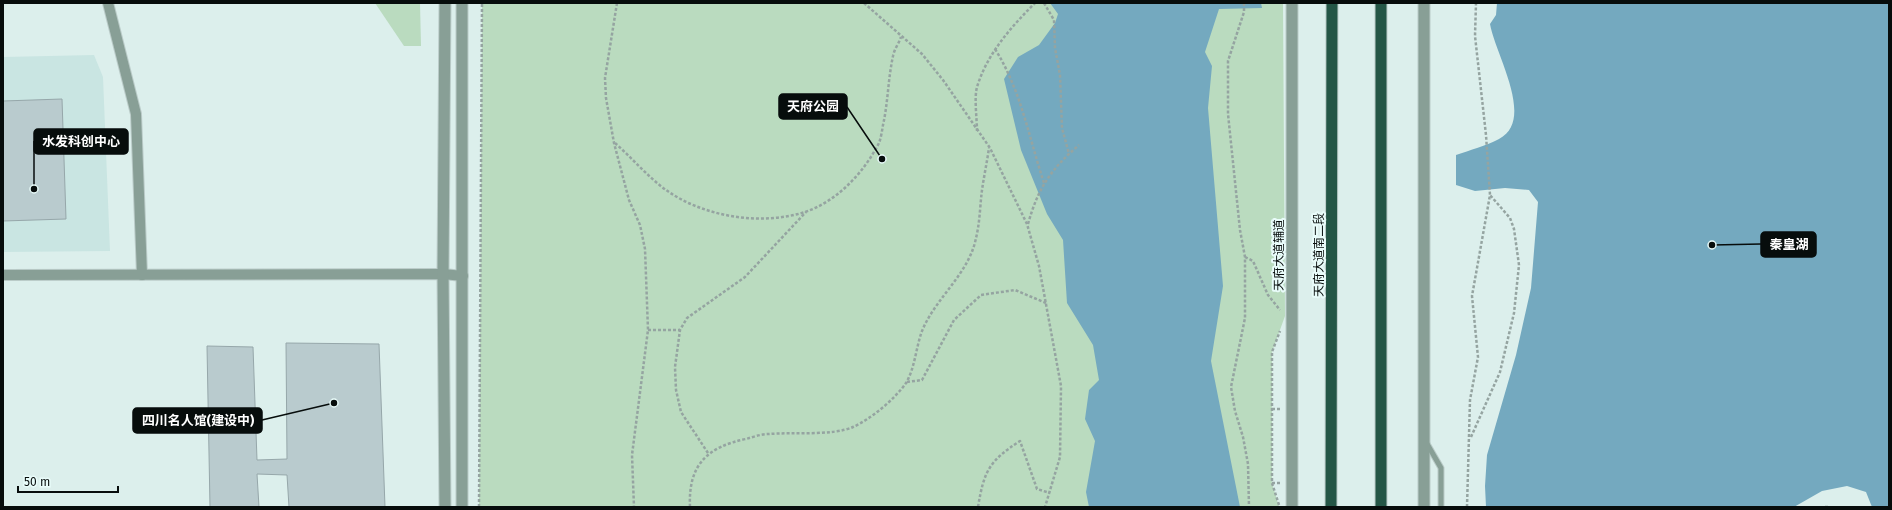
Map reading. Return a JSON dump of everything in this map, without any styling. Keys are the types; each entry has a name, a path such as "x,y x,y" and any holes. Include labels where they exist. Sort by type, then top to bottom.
{"highway":[{"name":"天府大道南二段","path":"1331,507 1332,3"},
{"path":"1381,3 1381,507"}],"street":[{"path":"108,3 136,114 142,274"},
{"path":"445,3 443,274 445,507"},
{"path":"462,3 462,507"},
{"name":"天府大道辅道","path":"1292,3 1292,507"},
{"path":"1424,3 1424,507"},
{"path":"3,275 443,274 463,276"}],"lane":[{"path":"1424,439 1441,468 1441,507"}],"path":[{"path":"479,507 482,3"},
{"path":"617,3 605,78 606,98 614,143 629,200 640,225 645,249 648,330 632,455 634,507"},
{"path":"864,3 922,54 943,80 990,148 1027,224 1039,266 1061,386 1060,457 1045,507"},
{"path":"977,131 977,88 995,49 1018,20 1035,3"},
{"path":"1044,3 1054,20 1055,48 1060,75 1062,128 1069,154"},
{"path":"1244,3 1244,12 1228,62 1228,114 1240,230 1245,257 1245,318 1231,387 1235,411 1243,437 1246,457 1249,507"},
{"path":"1468,507 1470,400 1478,357 1472,296 1490,195 1486,135 1475,36 1476,3"},
{"path":"614,143 666,190 690,204 715,213 746,218 780,218 806,211 837,194 862,172 880,142 888,104 893,56 901,37"},
{"path":"995,49 1006,67 1018,96 1030,142 1044,183"},
{"path":"1027,224 1034,202 1044,183 1054,169 1079,145"},
{"path":"690,507 689,496 692,478 708,453 727,443 768,434 823,433 853,428 895,397 907,382 922,331 929,318 969,261 976,238 982,189 990,148"},
{"path":"1470,440 1500,372 1514,313 1519,265 1514,229 1510,218 1490,195"},
{"path":"708,453 681,412 676,390 674,367 680,330 687,318 745,276 806,211"},
{"path":"1245,257 1253,261 1268,295 1285,316"},
{"path":"907,382 922,380 954,320 981,295 1015,290 1046,303"},
{"path":"648,330 680,330"},
{"path":"978,507 982,484 992,463 1006,450 1020,441 1037,489 1050,493"}],"shaded area":[{"path":"94,55 103,77 110,251 3,252 3,57"}],"green space":[{"path":"375,3 420,3 421,46 404,46"},
{"path":"482,3 1283,3 1285,316 1272,352 1272,483 1279,507 479,507"}],"water":[{"path":"1050,3 1261,3 1262,8 1219,9 1205,52 1212,66 1208,108 1223,286 1211,361 1240,507 1089,507 1086,492 1095,441 1085,419 1089,390 1099,380 1093,345 1067,303 1063,240 1047,214 1021,150 1004,79 1018,57 1039,45 1055,23 1058,14"},
{"path":"1497,3 1889,3 1889,507 1872,507 1866,492 1847,486 1822,491 1794,507 1486,507 1485,486 1487,455 1516,355 1531,288 1538,202 1529,190 1505,188 1475,191 1456,185 1456,155 1499,139 1509,130 1514,117 1514,102 1510,86 1490,24 1496,15"}],"building":[{"path":"62,99 66,219 3,221 3,101"},
{"path":"286,343 379,344 385,507 289,507 287,475 257,474 259,507 210,507 207,346 253,347 257,460 287,459"}],"place":[{"name":"天府公园","path":"882,159"},
{"name":"水发科创中心","path":"34,189"},
{"name":"秦皇湖","path":"1712,245"},
{"name":"四川名人馆(建设中)","path":"334,403"}]}
